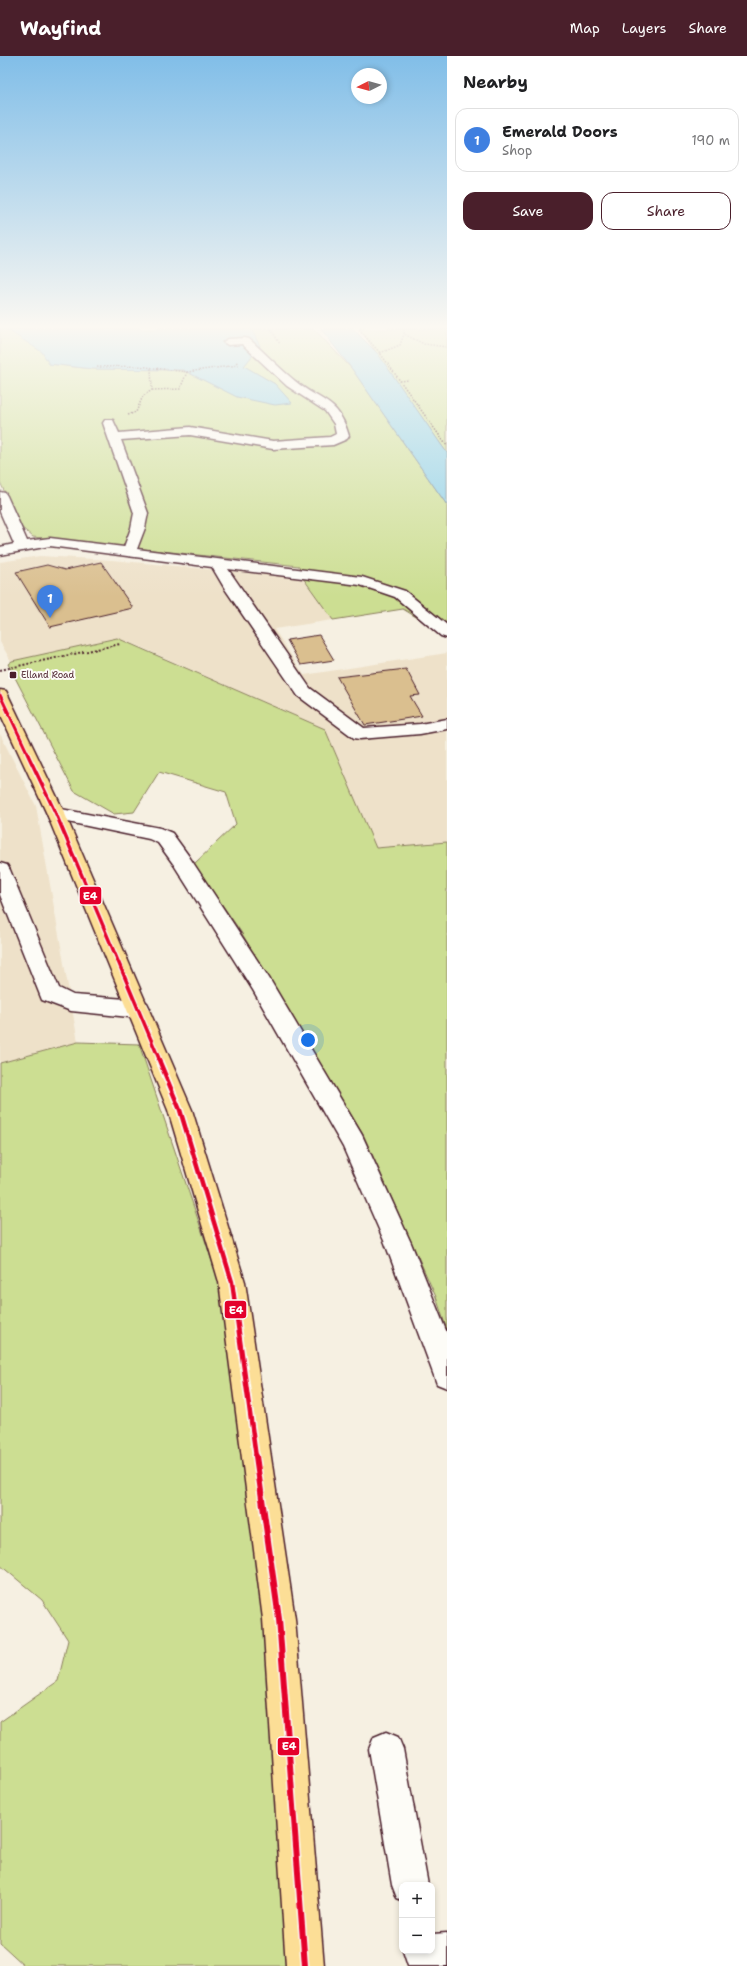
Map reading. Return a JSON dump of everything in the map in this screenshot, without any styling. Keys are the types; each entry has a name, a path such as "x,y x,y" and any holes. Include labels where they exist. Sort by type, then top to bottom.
{"main road":[{"path":"0,695 56,814 139,1009 180,1110 232,1282 279,1619 305,1966"}],"street":[{"path":"114,437 190,431 247,442 273,445 333,440 343,436 341,424 337,418"},
{"path":"109,422 140,513 138,528 129,552"},
{"path":"0,496 22,546"},
{"path":"0,552 22,546 47,542 362,580 400,594 447,633"},
{"path":"217,562 233,589 304,692 360,734 420,729 447,724"},
{"path":"56,814 153,833 165,838 181,860 261,984 353,1142 398,1243 441,1353 447,1374"},
{"path":"0,870 50,994 71,1003 139,1009"},
{"path":"386,1749 409,1882"},
{"path":"435,1953 447,1952"}],"path":[{"path":"109,422 119,418"},
{"path":"426,418 447,446"},
{"path":"0,670 120,644"}],"shaded area":[{"path":"40,556 112,560 303,578 333,620 274,629 304,675 447,653 447,842 376,848 325,729 140,647 117,638 11,661 0,642 0,562"},
{"path":"0,734 36,806 78,1042 0,1063"}],"green space":[{"path":"0,418 386,418 447,505 447,636 403,609 333,620 303,578 299,566 33,537 21,527 0,482"},
{"path":"422,418 447,418 447,453"},
{"path":"117,638 325,729 376,848 447,842 447,1330 436,1297 364,1136 241,932 194,864 236,824 226,792 159,772 134,812 114,814 74,791 8,664 12,661"},
{"path":"78,1042 139,1044 220,1285 265,1623 288,1966 25,1966 0,1943 0,1722 58,1681 68,1640 42,1600 0,1565 0,1063"}],"water":[{"path":"386,418 423,418 447,453 447,505"}],"building":[{"path":"101,562 133,608 50,627 16,572 47,565 65,570"},
{"path":"319,635 334,660 301,665 287,640"},
{"path":"406,669 420,695 410,696 422,716 365,725 337,677"}],"transit line":[{"name":"E4","path":"0,695 56,814 180,1110 232,1282 279,1619 305,1966"}],"place":[{"name":"Emerald Doors","path":"50,618"},
{"name":"Elland Road","path":"13,675"}]}
